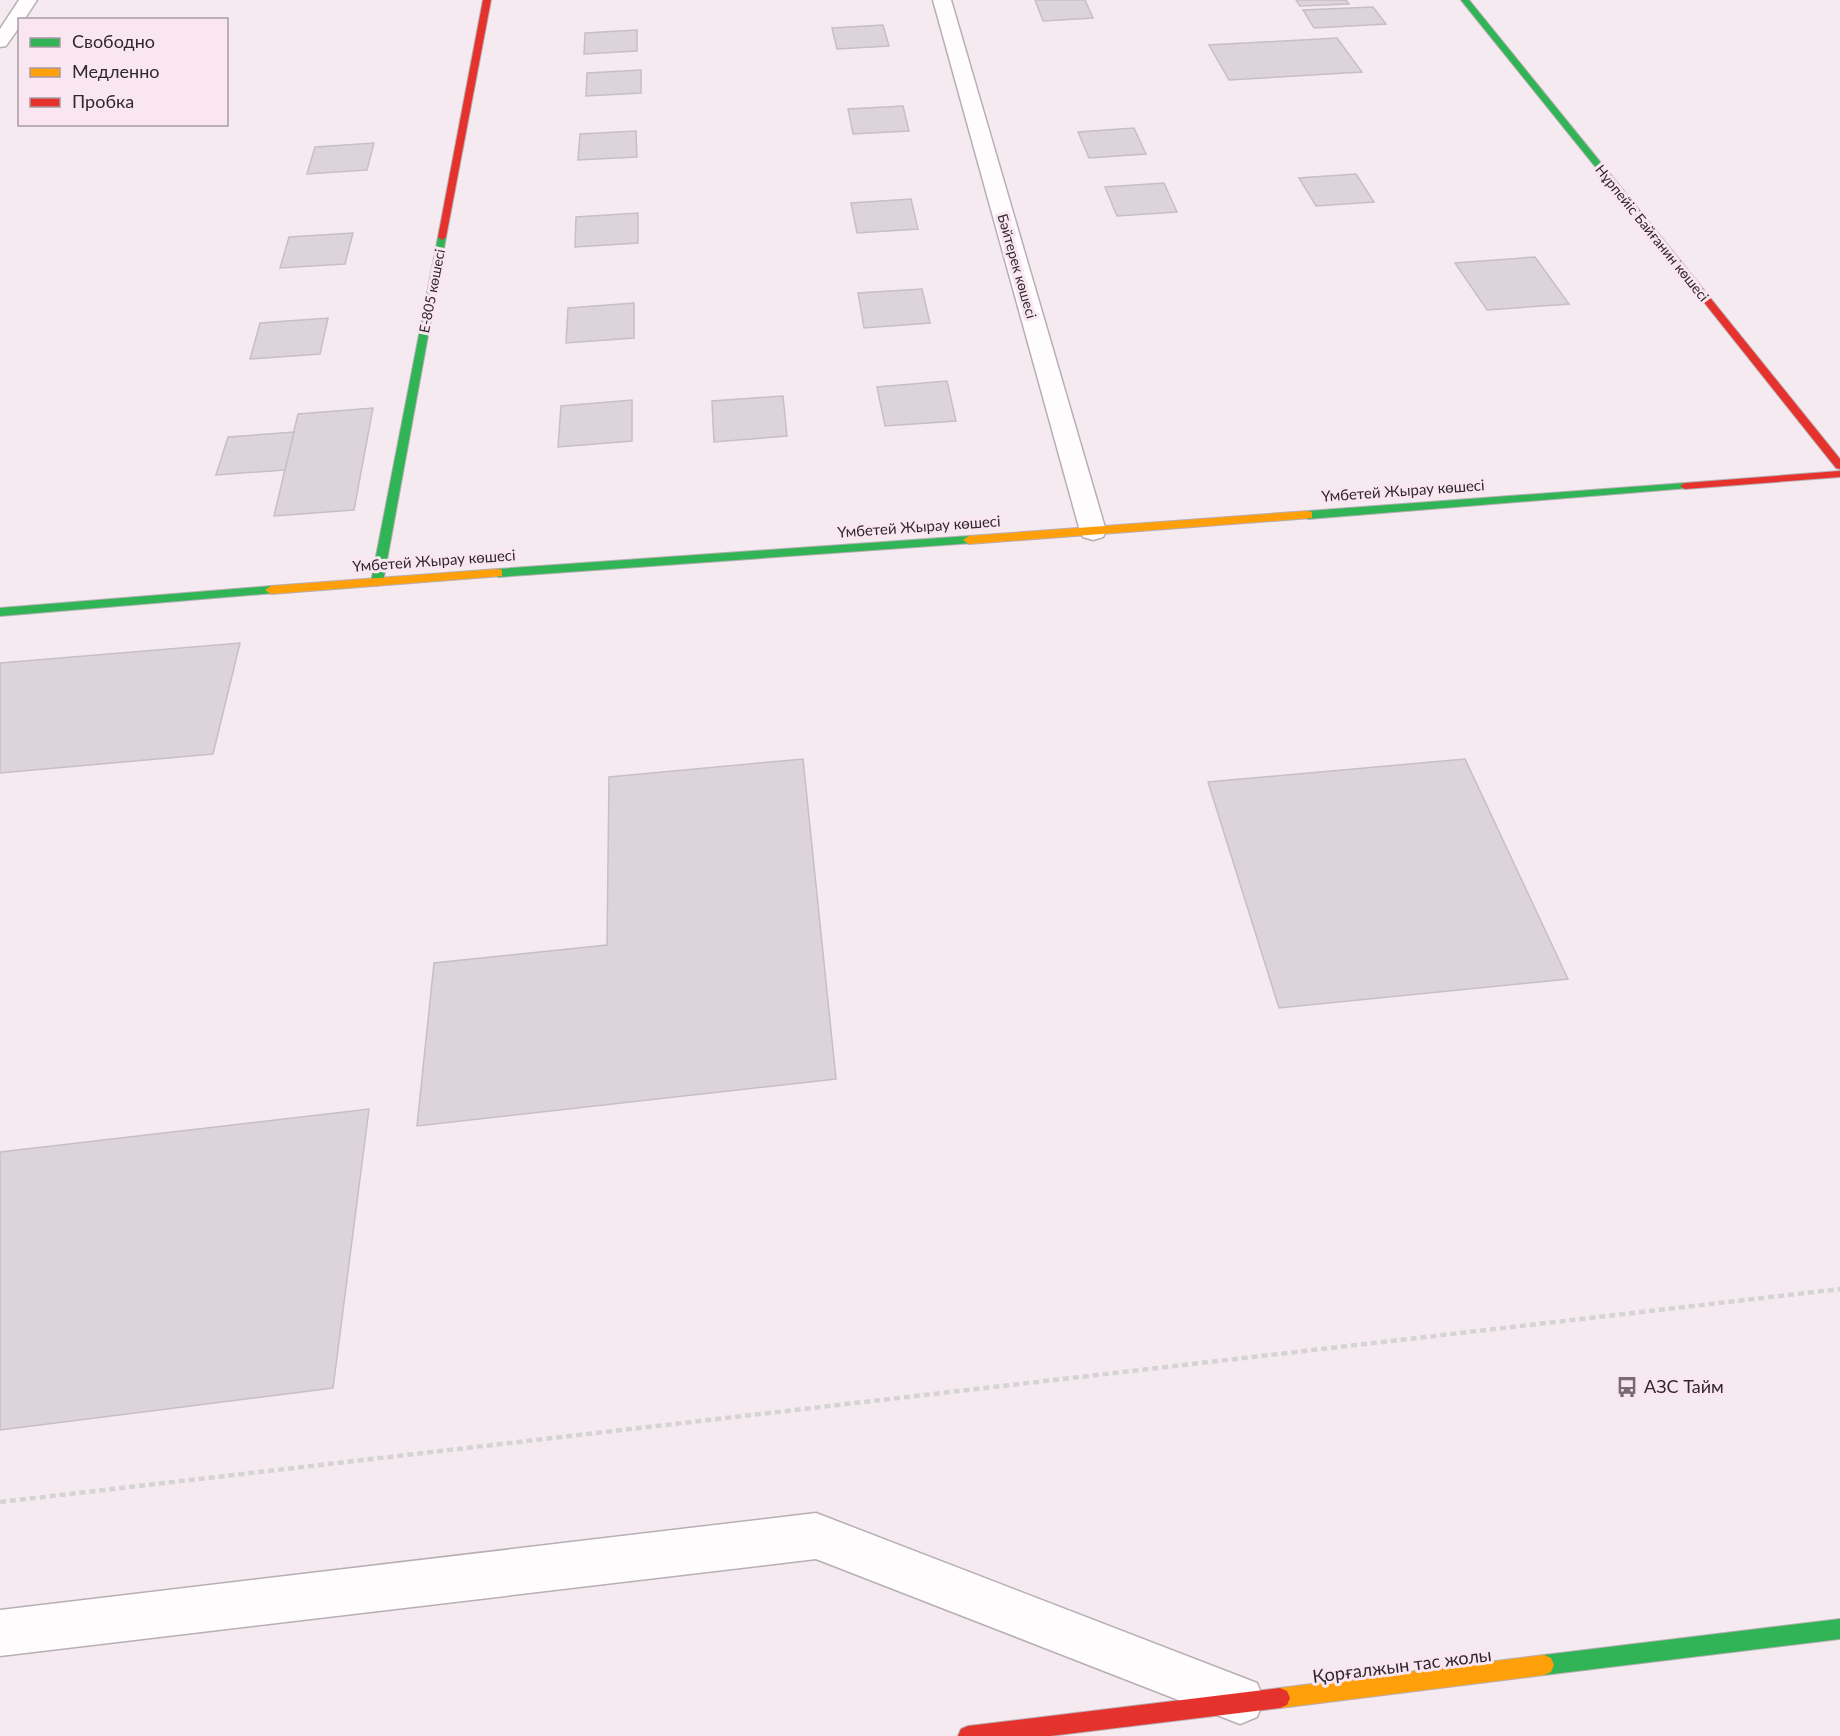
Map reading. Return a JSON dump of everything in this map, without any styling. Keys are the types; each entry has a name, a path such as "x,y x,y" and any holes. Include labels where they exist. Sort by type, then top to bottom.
{"street":[{"path":"0,42 28,0"},
{"name":"Е-805 көшесі","path":"377,582 487,0"},
{"name":"Бәйтерек көшесі","path":"942,0 1093,531"},
{"name":"Нұрпейіс Байғанин көшесі","path":"1465,0 1840,466"},
{"name":"Үмбетей Жырау көшесі","path":"0,612 1840,474"},
{"path":"0,1633 816,1536 1247,1703"},
{"name":"Қорғалжын тас жолы","path":"968,1736 1840,1629"}],"path":[{"path":"0,1502 1840,1289"}],"building":[{"path":"1035,0 1085,0 1093,18 1043,21"},
{"path":"1296,0 1346,0 1349,4 1300,6"},
{"path":"1373,7 1386,24 1314,28 1303,10"},
{"path":"883,25 889,46 837,49 832,28"},
{"path":"637,30 637,51 584,54 585,33"},
{"path":"1337,38 1362,72 1229,80 1209,45"},
{"path":"641,70 641,93 586,96 587,73"},
{"path":"903,106 909,131 853,134 848,109"},
{"path":"1134,128 1146,154 1089,158 1078,132"},
{"path":"636,131 637,157 578,160 580,134"},
{"path":"374,143 367,170 307,174 315,147"},
{"path":"1356,174 1374,202 1316,206 1299,178"},
{"path":"1164,183 1177,212 1117,216 1105,187"},
{"path":"911,199 918,229 857,233 851,203"},
{"path":"638,213 638,243 575,247 576,217"},
{"path":"353,233 345,264 280,268 289,237"},
{"path":"1535,257 1569,304 1487,310 1455,263"},
{"path":"922,289 930,323 864,328 858,293"},
{"path":"634,303 634,338 566,343 568,308"},
{"path":"328,318 320,354 250,359 260,323"},
{"path":"947,381 956,421 885,426 877,387"},
{"path":"783,396 787,436 714,442 712,401"},
{"path":"632,400 632,441 558,447 561,406"},
{"path":"373,408 354,510 274,516 298,414"},
{"path":"294,432 285,470 216,475 228,437"},
{"path":"240,643 213,754 0,773 0,663"},
{"path":"803,759 836,1079 417,1126 434,963 607,945 609,777"},
{"path":"1465,759 1568,979 1279,1008 1208,782"},
{"path":"369,1109 333,1388 0,1430 0,1152"}],"traffic: fast":[{"path":"1465,0 1671,255"},
{"path":"377,582 442,237"},
{"path":"1308,515 1685,486"},
{"path":"498,573 969,540"},
{"path":"0,612 271,590"},
{"path":"1544,1665 1840,1629"}],"traffic: slow":[{"path":"969,540 1308,515"},
{"path":"271,590 498,573"},
{"path":"1280,1698 1544,1665"}],"traffic: jam":[{"path":"442,237 487,0"},
{"path":"1671,255 1840,466"},
{"path":"1685,486 1840,474"},
{"path":"968,1736 1280,1698"}],"place":[{"name":"АЗС Тайм","path":"1627,1387"}]}
